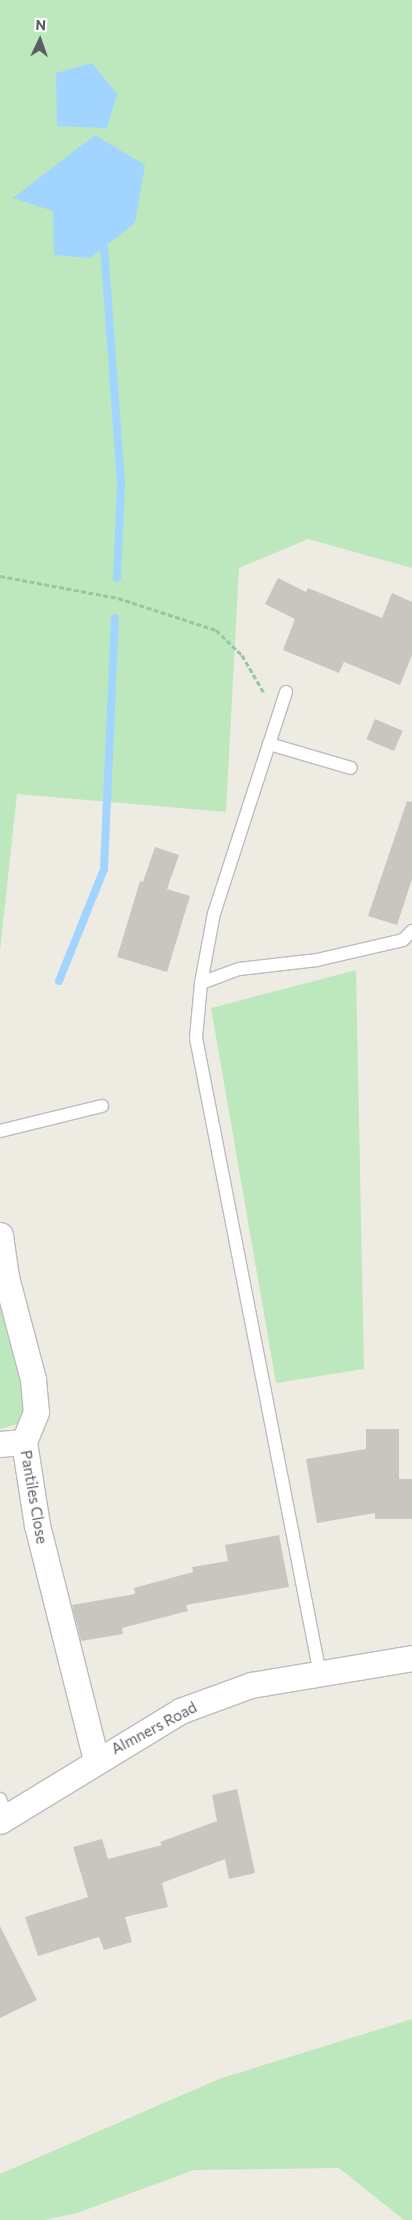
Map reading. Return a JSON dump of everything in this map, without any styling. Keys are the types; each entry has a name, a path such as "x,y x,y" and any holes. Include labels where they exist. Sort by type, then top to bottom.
{"street":[{"name":"Pantiles Close","path":"1,1249 33,1379 36,1412 12,1443 37,1525 96,1760"},
{"name":"Almners Road","path":"2,1812 180,1711 251,1685 412,1658"}],"lane":[{"path":"286,692 214,913 201,983 196,1038 320,1674"},
{"path":"269,744 351,768"},
{"path":"201,983 239,969 317,960 403,940 412,931"},
{"path":"0,1131 102,1106"}],"path":[{"path":"0,576 118,598 216,630 242,655 278,717"}],"green space":[{"path":"0,0 412,0 412,568 308,539 239,568 226,812 17,794 0,951","holes":["14,198 135,223 55,255 53,210"]},
{"path":"356,970 364,1369 276,1383 211,1008"},
{"path":"0,1288 27,1397 21,1423 0,1429"},
{"path":"412,2019 412,2220 404,2220 339,2168 194,2170 77,2213 45,2220 0,2220 0,2174 219,2079"}],"water":[{"path":"92,63 117,94 107,128 57,126 56,73"},
{"path":"95,135 145,165 135,223 90,258 54,255 53,211 13,198"}],"building":[{"path":"278,578 306,592 308,588 382,618 392,593 412,602 412,655 400,685 344,662 339,673 283,650 295,619 265,604"},
{"path":"375,719 403,731 394,751 366,739"},
{"path":"407,801 412,802 412,879 397,925 368,916"},
{"path":"155,847 179,855 167,889 190,896 167,972 117,957 140,881 143,882"},
{"path":"366,1429 399,1429 399,1479 412,1479 412,1519 375,1519 375,1513 317,1523 306,1459 366,1449"},
{"path":"279,1535 289,1587 186,1605 188,1611 122,1628 123,1634 81,1641 72,1605 135,1594 134,1588 193,1572 192,1567 228,1561 225,1545"},
{"path":"237,1789 255,1873 229,1879 225,1859 162,1883 168,1907 125,1917 132,1942 104,1950 99,1937 38,1956 25,1917 88,1897 73,1847 102,1839 108,1859 162,1845 160,1842 217,1821 212,1795"},
{"path":"0,1926 37,2000 0,2018"}],"waterway":[{"path":"104,247 121,485 117,578"},
{"path":"59,981 104,869 115,618"}]}
